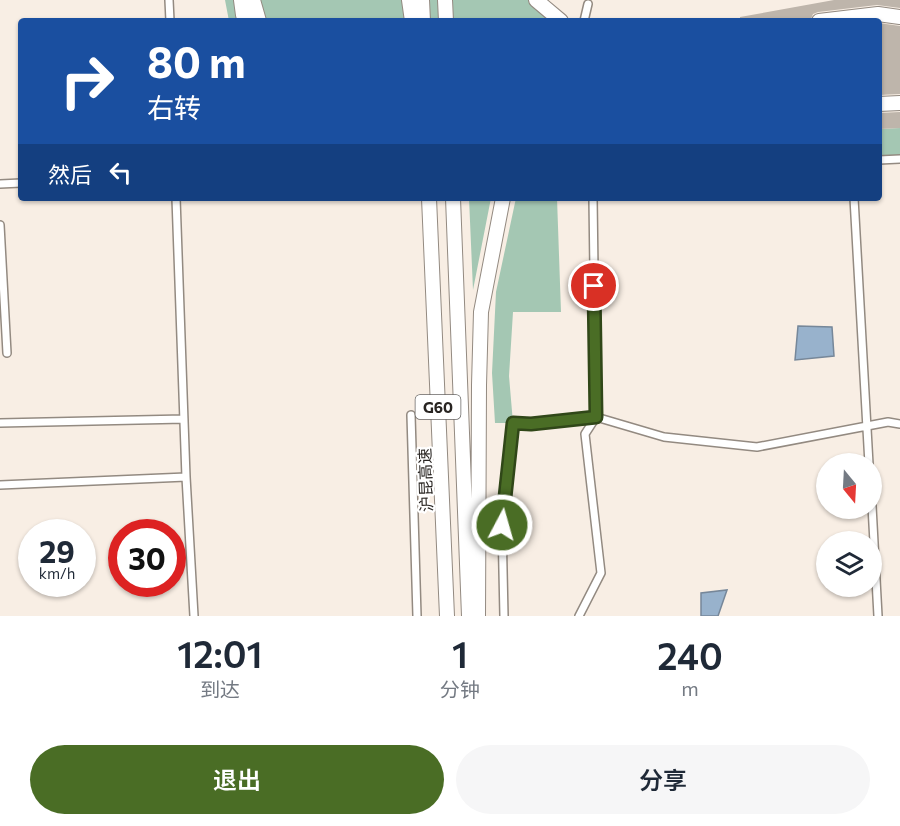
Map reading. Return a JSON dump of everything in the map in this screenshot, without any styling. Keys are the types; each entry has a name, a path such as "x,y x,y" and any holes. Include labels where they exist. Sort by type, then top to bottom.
{"highway":[{"path":"241,0 245,18"},
{"path":"253,0 258,18"},
{"path":"409,0 412,18"},
{"path":"422,0 423,18"},
{"path":"445,0 446,18"},
{"path":"536,0 557,18"},
{"path":"844,18 878,14 900,16"},
{"path":"882,104 900,103"},
{"name":"沪昆高速","path":"429,201 447,616"},
{"name":"G60","path":"453,201 469,616"},
{"path":"478,616 481,312 502,201"}],"street":[{"path":"169,0 170,18"},
{"path":"585,18 588,4"},
{"path":"882,160 900,159"},
{"path":"0,184 18,183"},
{"path":"176,201 186,477 194,616"},
{"path":"579,616 601,573 585,434 596,417 593,201"},
{"path":"854,201 868,453"},
{"path":"0,225 2,310 7,353"},
{"path":"411,415 417,616"},
{"path":"504,616 502,525 513,423 531,424 596,417 664,437 757,447 888,422 900,424"},
{"path":"0,423 184,419"},
{"path":"0,485 186,477"},
{"path":"873,519 878,616"}],"green space":[{"path":"225,0 548,0 558,18 228,18"},
{"path":"900,128 900,159 882,160 882,129"},
{"path":"469,201 490,201 473,290"},
{"path":"515,201 557,201 561,312 513,312 509,376 513,423 495,423 492,373 496,292"}],"water":[{"path":"798,326 832,327 834,356 795,360"},
{"path":"727,590 718,616 701,616 701,593"}],"building":[{"path":"834,0 900,0 900,8 877,5 818,12 813,14 811,18 740,17"},
{"path":"882,23 900,26 900,94 882,95"},
{"path":"900,112 900,128 882,129 882,113"}],"route":[{"path":"502,525 513,423 531,424 596,417 594,286"}]}
